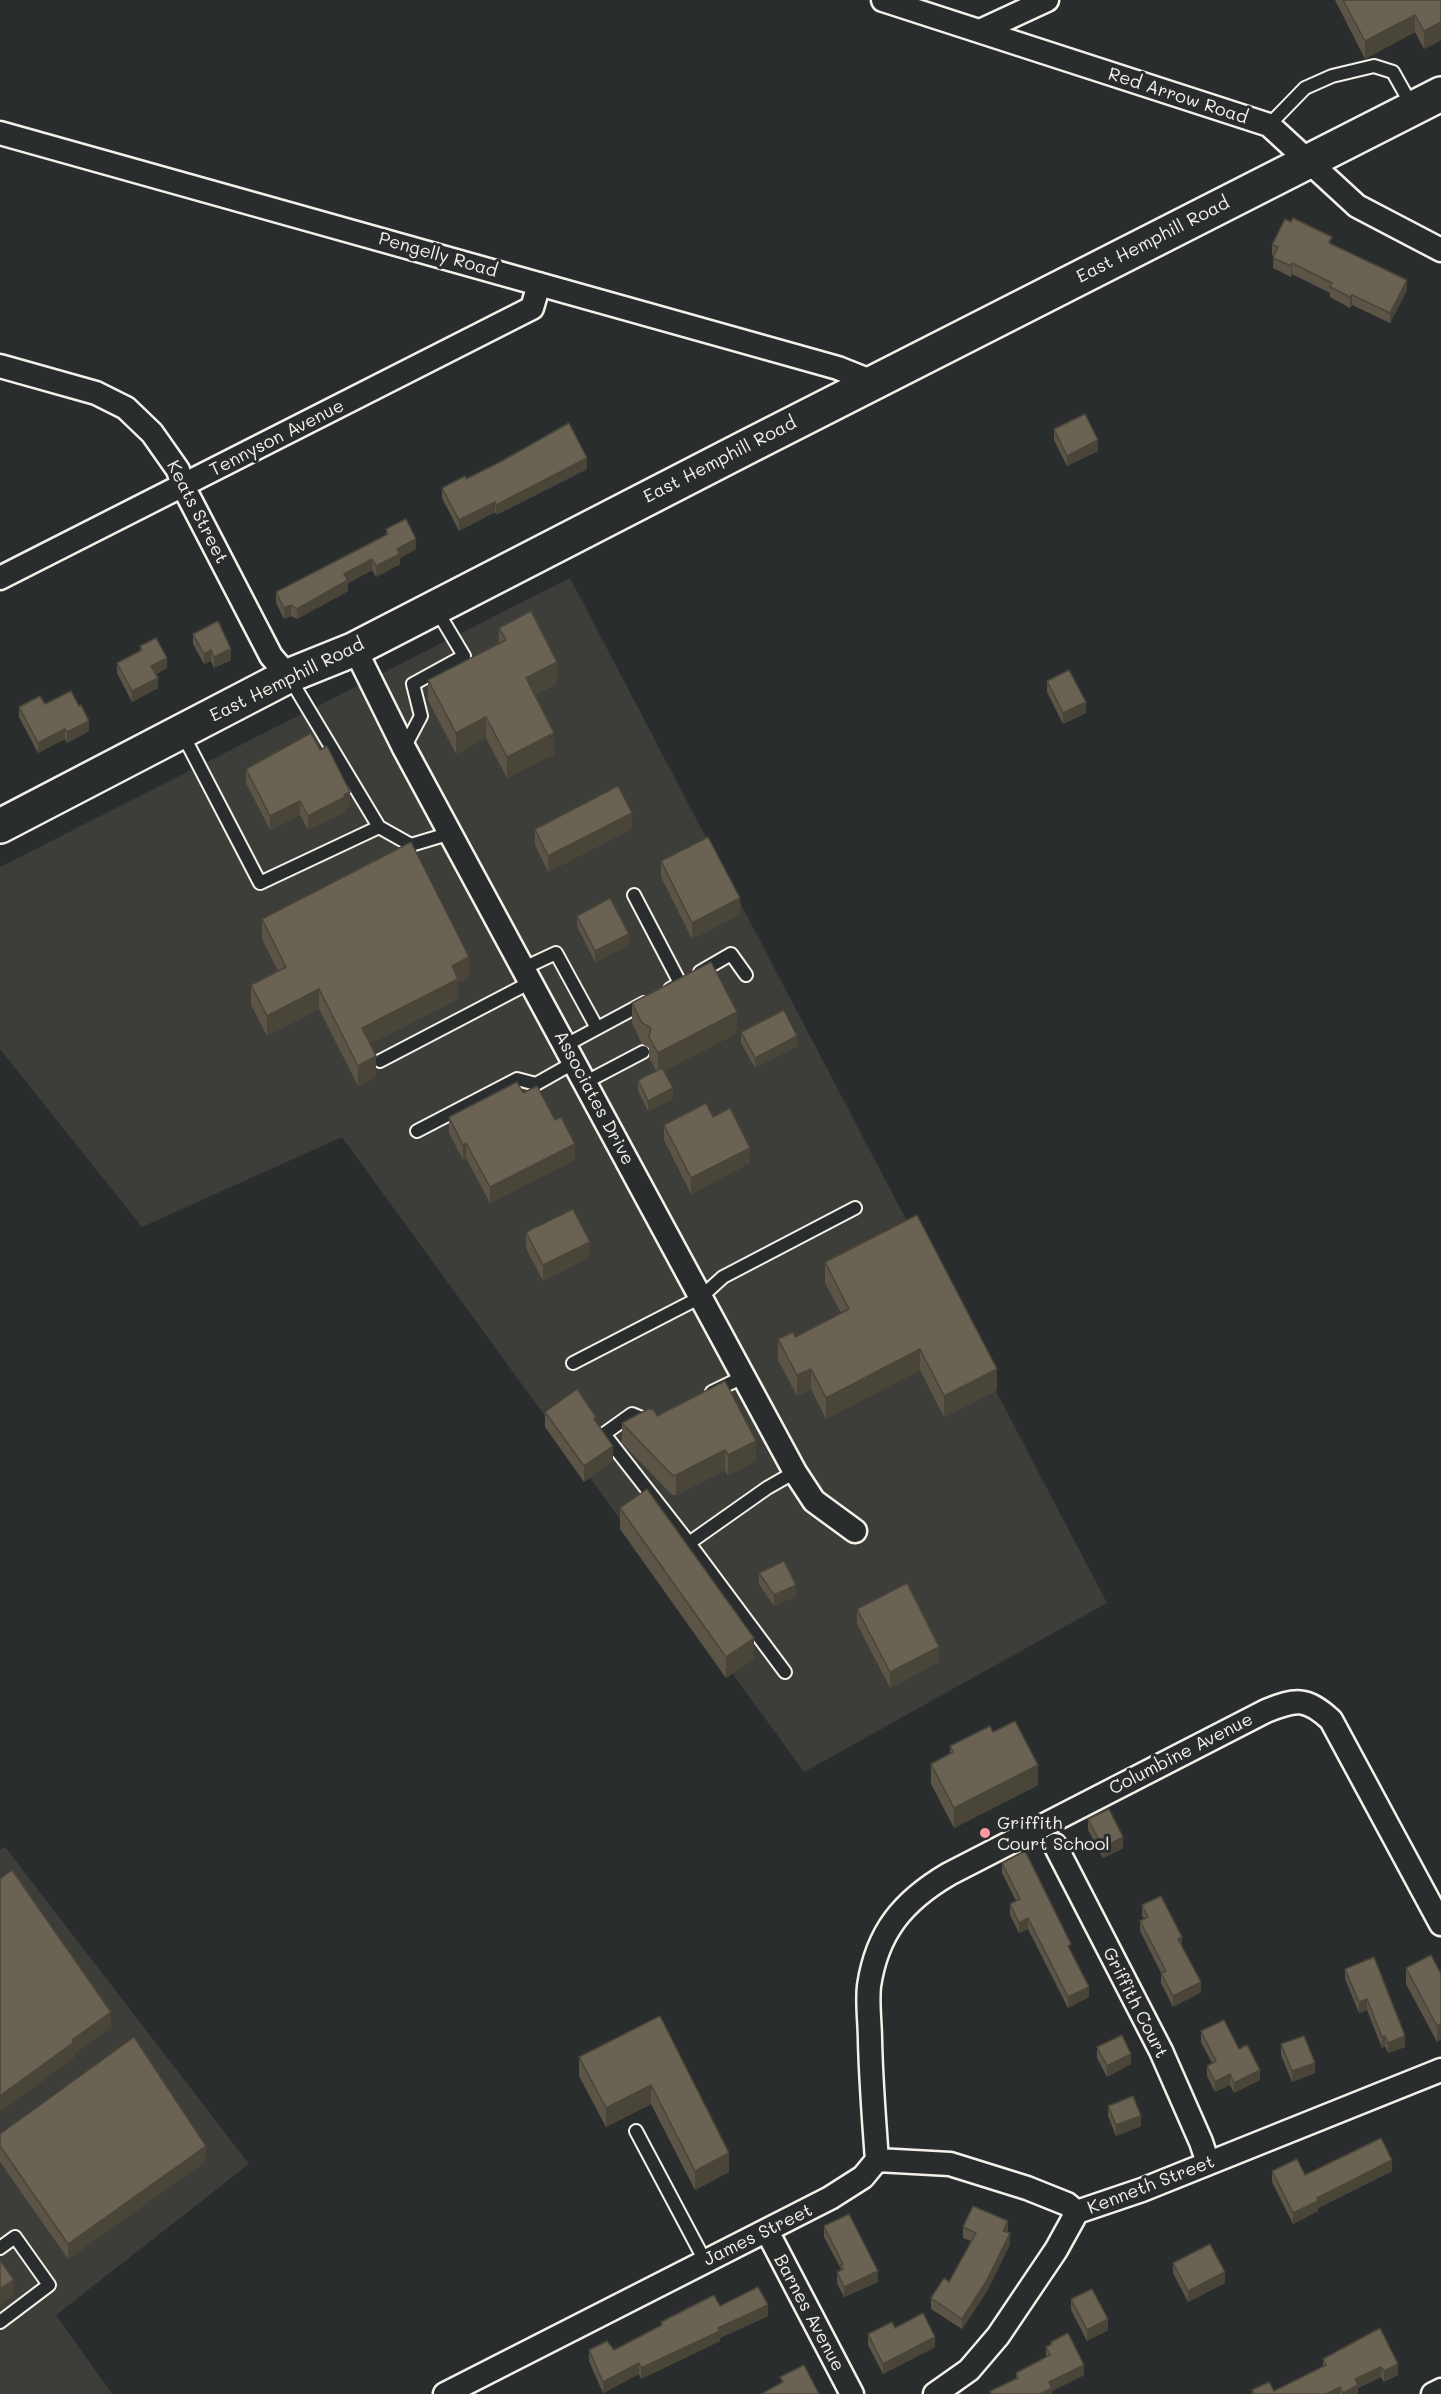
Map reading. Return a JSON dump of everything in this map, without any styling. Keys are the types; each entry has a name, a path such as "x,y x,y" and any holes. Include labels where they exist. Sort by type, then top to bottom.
{"street":[{"name":"Red Arrow Road","path":"883,0 1269,125 1357,206 1441,250"},
{"path":"980,31 1047,0"},
{"name":"East Hemphill Road","path":"0,826 288,676 355,649 873,382 1427,101"},
{"name":"Pengelly Road","path":"0,133 838,368 873,382"},
{"name":"Tennyson Avenue","path":"0,578 532,308 539,284"},
{"name":"Keats Street","path":"0,366 96,393 126,408 152,433 178,470 183,486 271,656 288,676"},
{"name":"Associates Drive","path":"355,649 404,748 795,1472 814,1501 855,1531"},
{"name":"Columbine Avenue","path":"877,2160 871,2072 869,1988 875,1956 888,1929 907,1904 922,1890 949,1874 1266,1711 1283,1704 1301,1702 1316,1706 1331,1720 1441,1924"},
{"name":"Griffith Court","path":"1055,1845 1161,2051 1208,2163"},
{"name":"Kenneth Street","path":"935,2394 969,2370 998,2336 1056,2250 1077,2212 1142,2190 1441,2070"},
{"path":"877,2160 950,2164 977,2171 1067,2204 1077,2212"},
{"name":"James Street","path":"444,2394 830,2198 863,2176 877,2160"},
{"name":"Barnes Avenue","path":"767,2231 852,2394"},
{"path":"1433,2394 1441,2390"}],"lane":[{"path":"1269,125 1305,88 1332,76 1374,66 1393,72 1427,101"},
{"path":"404,748 421,716 413,684 464,656 436,607"},
{"path":"288,676 379,827 411,845 451,833"},
{"path":"182,732 260,883 379,827"},
{"path":"634,895 680,983"},
{"path":"380,1061 527,975 556,953 597,1028"},
{"path":"417,1131 517,1079 537,1084 597,1028 731,954 746,975"},
{"path":"586,1082 643,1052"},
{"path":"573,1363 701,1297 723,1276 855,1208"},
{"path":"703,1397 743,1377"},
{"path":"663,1418 654,1423 632,1414 604,1434 784,1672"},
{"path":"688,1543 767,1488 795,1472"},
{"path":"636,2131 705,2261"},
{"path":"0,2248 15,2237 49,2285 0,2322"}],"shaded area":[{"path":"570,578 1107,1603 804,1772 342,1137 142,1227 0,1049 0,867"},
{"path":"5,1847 249,2164 56,2315 112,2394 0,2394 0,1850"}],"building":[{"path":"1343,0 1441,0 1441,22 1424,31 1415,15 1365,41"},
{"path":"1293,218 1332,237 1329,242 1331,244 1407,280 1390,313 1330,287 1332,283 1292,263 1291,266 1273,258 1278,247 1272,245 1285,219 1291,222"},
{"path":"1085,414 1098,440 1067,456 1054,429"},
{"path":"569,423 587,458 496,505 495,502 459,520 442,488 500,462"},
{"path":"406,519 416,539 397,549 400,554 376,566 372,559 344,574 348,580 297,609 291,605 284,608 276,592 388,534 386,529"},
{"path":"531,611 557,662 526,678 554,733 507,757 486,717 456,733 428,680 506,640 499,628"},
{"path":"218,621 231,649 214,657 211,650 204,654 193,634"},
{"path":"156,638 167,658 151,666 158,678 132,691 117,663 142,650 140,646"},
{"path":"1069,670 1086,702 1063,713 1047,681"},
{"path":"71,691 89,721 67,732 65,729 38,743 19,707 40,696 45,704"},
{"path":"311,733 320,750 327,746 350,792 344,795 345,797 308,816 300,801 270,816 246,769"},
{"path":"618,786 632,813 548,856 535,829"},
{"path":"708,837 740,898 692,923 661,861"},
{"path":"411,842 469,957 452,966 458,979 362,1028 376,1056 358,1066 319,989 267,1016 251,985 286,967 262,919"},
{"path":"610,898 629,934 595,951 577,916"},
{"path":"711,962 737,1012 658,1053 649,1037 651,1028 642,1023 632,1003"},
{"path":"784,1010 797,1036 755,1058 741,1032"},
{"path":"662,1068 673,1088 648,1101 638,1080"},
{"path":"517,1082 523,1093 537,1086 555,1120 561,1117 575,1144 490,1187 466,1143 463,1145 449,1117"},
{"path":"706,1103 713,1117 730,1108 750,1148 691,1178 664,1125"},
{"path":"573,1209 590,1242 543,1265 526,1232"},
{"path":"917,1215 997,1369 944,1396 920,1349 826,1398 811,1369 797,1375 778,1339 793,1332 795,1337 849,1309 825,1262"},
{"path":"725,1381 756,1441 728,1455 725,1450 672,1475 622,1423 648,1409 654,1410 657,1416"},
{"path":"577,1389 613,1446 584,1466 545,1412"},
{"path":"647,1489 754,1638 726,1657 620,1508"},
{"path":"784,1561 796,1585 774,1595 759,1573"},
{"path":"907,1583 939,1647 890,1672 857,1609"},
{"path":"1015,1721 1038,1765 954,1808 931,1764 953,1752 950,1746 990,1726 993,1732"},
{"path":"1109,1809 1123,1837 1103,1848 1088,1819"},
{"path":"1025,1851 1071,1944 1068,1946 1089,1987 1068,1997 1028,1918 1019,1923 1010,1904 1020,1899 1002,1863"},
{"path":"12,1870 111,2012 0,2096 0,1879"},
{"path":"1161,1896 1182,1937 1178,1939 1201,1982 1173,1996 1161,1973 1166,1971 1140,1921 1148,1917 1142,1905"},
{"path":"1431,1955 1441,1971 1441,2024 1437,2026 1406,1968"},
{"path":"1374,1957 1405,2036 1388,2043 1385,2036 1382,2037 1367,1999 1359,2002 1345,1969"},
{"path":"660,2016 729,2153 695,2171 651,2085 606,2108 579,2057"},
{"path":"1224,2020 1239,2049 1247,2045 1260,2070 1234,2083 1230,2074 1215,2082 1207,2066 1216,2061 1201,2031"},
{"path":"1122,2035 1131,2054 1107,2066 1097,2047"},
{"path":"1304,2036 1315,2063 1292,2071 1281,2044"},
{"path":"134,2037 206,2146 68,2244 0,2146 0,2134"},
{"path":"1133,2096 1141,2116 1116,2125 1108,2106"},
{"path":"1381,2138 1392,2160 1317,2198 1318,2201 1293,2213 1272,2171 1297,2159 1305,2175"},
{"path":"973,2206 1008,2221 1003,2231 1010,2233 987,2280 962,2319 931,2298 944,2278 949,2282 976,2233 963,2227"},
{"path":"849,2214 878,2271 844,2287 837,2272 843,2269 841,2265 843,2264 824,2226"},
{"path":"1210,2244 1225,2272 1188,2291 1173,2263"},
{"path":"0,2260 14,2280 0,2289"},
{"path":"758,2287 768,2305 718,2328 720,2331 641,2368 639,2363 603,2382 589,2350 607,2341 614,2350 662,2325 661,2322 714,2295 720,2306"},
{"path":"1092,2289 1108,2319 1087,2330 1071,2299"},
{"path":"923,2313 935,2337 883,2364 868,2334 892,2322 895,2328"},
{"path":"1380,2328 1398,2364 1384,2371 1381,2367 1355,2379 1358,2385 1343,2393 1340,2387 1326,2394 1254,2394 1252,2390 1269,2382 1274,2391 1326,2365 1323,2359"},
{"path":"1068,2333 1084,2365 1049,2382 1052,2388 1040,2394 991,2394 990,2391 1018,2378 1016,2373 1050,2355 1046,2347"},
{"path":"804,2365 819,2394 761,2394 783,2382 780,2377"}],"place":[{"name":"Griffith Court School","path":"985,1833"}]}
